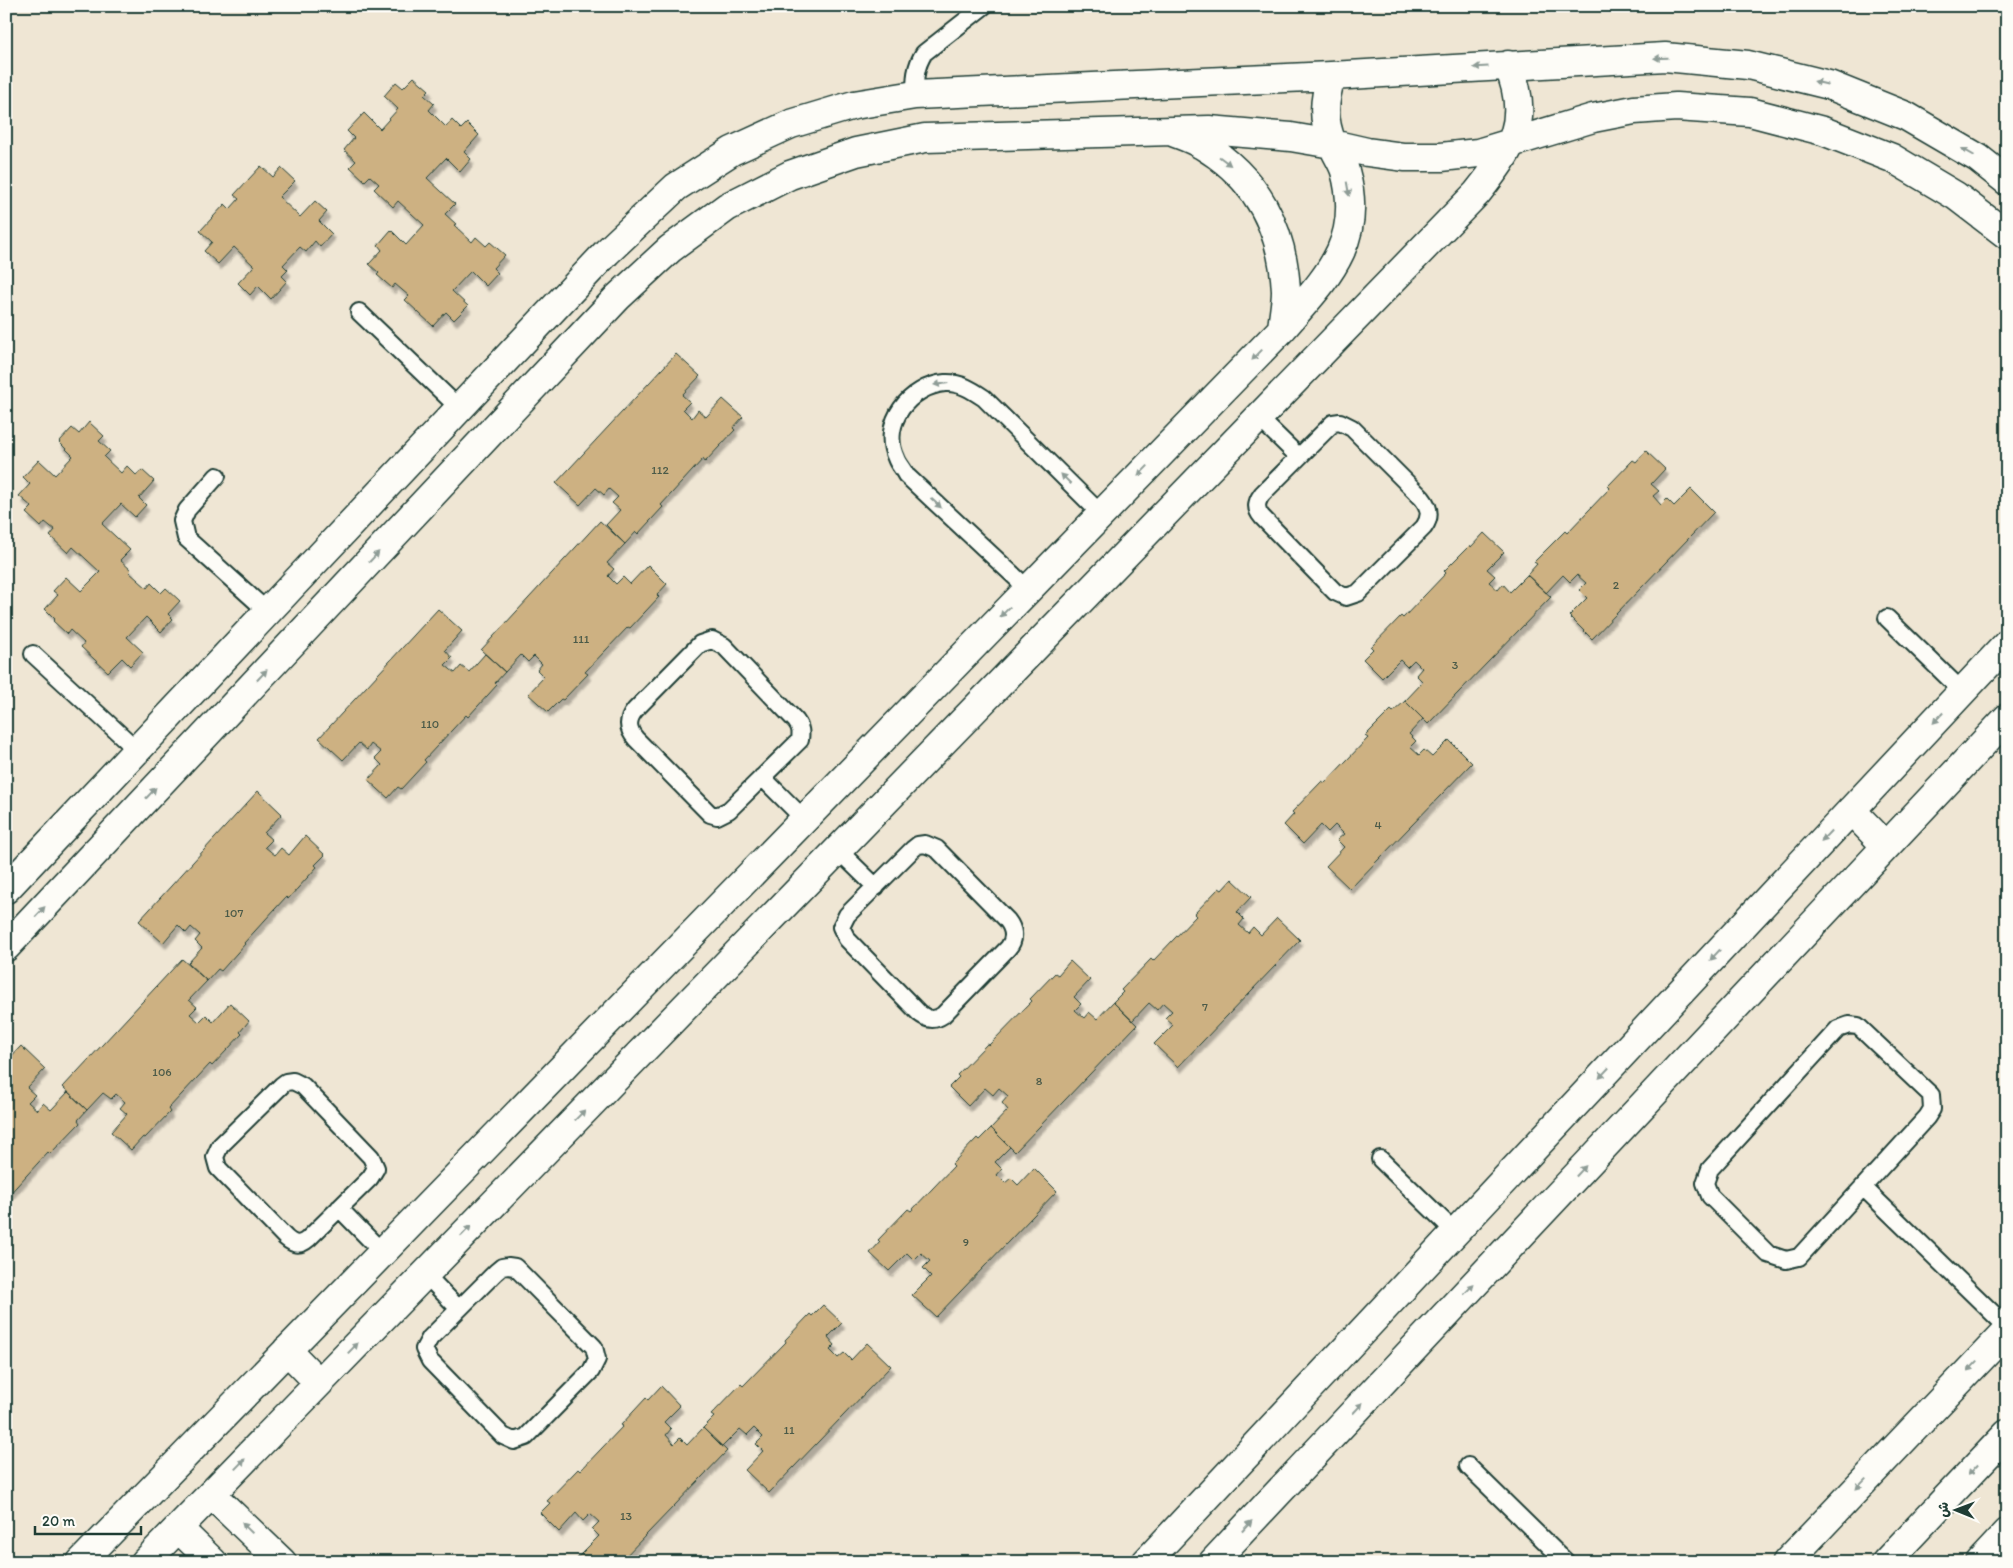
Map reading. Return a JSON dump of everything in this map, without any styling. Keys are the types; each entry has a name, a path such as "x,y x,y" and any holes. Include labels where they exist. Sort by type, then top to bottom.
{"street":[{"path":"6,889 607,252 676,187 732,151 791,124 854,105 915,95 1331,76 1665,57 1748,65 1829,85 1906,116 1978,158 2007,181"},
{"path":"145,1562 1477,193 1496,169 1512,143 1518,124 1520,104 1516,84 1508,65"},
{"path":"80,1562 1282,329 1336,262 1348,232 1350,200 1345,169 1332,144 1325,122 1324,98 1331,76"},
{"path":"6,947 618,297 670,249 727,207 790,175 856,152 925,138 1167,130 1250,132 1332,144 1395,156 1441,157 1478,153 1593,118 1634,110 1676,107 1750,112 1822,131 1892,158 1956,196 2007,235"},
{"path":"1167,130 1200,144 1230,164 1254,191 1272,222 1283,257 1286,293 1282,329"},
{"path":"325,551 353,579"},
{"path":"1146,1562 2007,644"},
{"path":"1213,1562 2007,718"},
{"path":"1850,810 1886,846"},
{"path":"1787,1562 2007,1329"},
{"path":"287,1350 319,1382"},
{"path":"1886,1562 2007,1434"},
{"path":"211,1494 282,1562"},
{"path":"178,1528 213,1562"},
{"path":"1980,1562 2007,1533"}],"lane":[{"path":"915,95 915,74 918,62 924,53 984,6"},
{"path":"359,312 459,408"},
{"path":"1028,589 906,475 895,457 891,436 896,416 908,398 926,387 946,383 967,387 984,398 1101,514"},
{"path":"1258,417 1299,457"},
{"path":"1333,423 1347,424 1422,498 1429,509 1429,515 1424,527 1353,596 1340,596 1334,592 1257,511 1258,499 1299,457 1333,423"},
{"path":"217,476 187,510 182,521 186,538 268,612"},
{"path":"1887,618 1962,691"},
{"path":"712,640 724,646 800,726 800,740 762,777 724,814 717,816 710,814 636,739 629,728 628,721 634,710 700,644 706,641 712,640"},
{"path":"33,654 138,750"},
{"path":"762,777 804,819"},
{"path":"918,845 932,845 1010,925 1013,931 1012,944 943,1015 931,1020 924,1017 843,933 841,927 843,920 876,887 918,845"},
{"path":"838,850 876,887"},
{"path":"1848,1025 1858,1026 1930,1095 1932,1109 1864,1188 1799,1257 1786,1260 1768,1254 1710,1196 1705,1183 1710,1169 1838,1029 1848,1025"},
{"path":"286,1082 299,1083 303,1086 374,1162 376,1168 374,1174 339,1208 304,1243 291,1242 218,1168 215,1157 220,1146 286,1082"},
{"path":"1380,1159 1455,1232"},
{"path":"1864,1188 2007,1329"},
{"path":"339,1208 382,1252"},
{"path":"502,1267 515,1267 594,1347 597,1353 596,1366 526,1437 520,1440 508,1440 426,1355 424,1349 426,1343 459,1309 502,1267"},
{"path":"425,1274 459,1309"},
{"path":"1468,1466 1566,1562"}],"building":[{"path":"414,77 429,90 424,95 434,104 429,110 446,127 452,120 461,129 467,123 479,135 464,152 471,159 460,172 446,158 427,178 455,204 445,214 472,242 476,237 486,246 490,242 505,255 493,268 498,273 486,286 471,271 452,291 468,306 454,320 446,312 433,326 405,300 409,296 395,284 392,288 377,275 379,273 369,264 382,250 378,245 391,230 406,245 424,225 398,201 393,207 374,189 379,184 370,176 365,181 350,167 356,161 344,150 354,138 347,131 364,113 380,129 398,109 384,96 396,82 403,88"},
{"path":"261,166 273,177 281,168 295,181 279,197 300,217 315,201 327,212 319,221 332,234 320,247 315,241 306,252 300,247 283,265 288,270 282,276 287,281 271,299 258,286 250,295 238,283 254,266 234,247 218,264 204,251 212,242 200,231 225,204 230,209 239,199 234,195"},
{"path":"676,354 700,376 682,395 690,402 683,409 692,418 698,410 706,417 723,399 743,417 733,428 735,430 705,462 703,459 661,505 663,507 638,534 636,532 625,544 606,525 620,510 612,503 618,497 609,489 604,495 596,488 580,505 556,483"},
{"path":"89,422 104,436 99,441 110,451 104,457 121,473 127,466 136,475 142,470 154,481 139,498 146,505 135,517 121,504 102,524 130,550 120,560 131,570 129,572 147,588 151,583 161,593 166,588 180,601 168,614 173,619 161,632 146,617 127,637 143,652 130,666 122,658 108,672 81,647 84,643 70,630 67,634 53,621 55,619 45,609 58,595 53,591 66,577 81,591 100,572 73,547 68,553 50,536 55,530 45,522 41,527 26,513 32,507 19,496 30,484 23,477 39,460 55,475 73,456 59,442 72,428 79,434"},
{"path":"1646,451 1665,469 1651,484 1659,491 1653,496 1661,505 1667,499 1674,506 1691,489 1714,512 1592,639 1569,616 1587,598 1579,590 1586,583 1577,575 1570,582 1563,575 1546,593 1527,575 1537,564 1534,562 1565,531 1567,533 1610,488 1608,486 1633,460 1636,462"},
{"path":"600,521 625,544 607,563 614,569 608,576 616,584 623,577 630,584 648,565 667,584 657,595 659,597 585,672 588,674 563,700 561,699 548,712 528,694 544,677 537,670 542,664 534,656 528,662 521,655 505,672 481,650"},
{"path":"1484,533 1504,552 1487,569 1495,576 1489,582 1498,590 1503,584 1510,592 1527,575 1551,597 1428,724 1405,701 1423,682 1416,675 1422,668 1414,660 1407,667 1400,660 1382,678 1363,659 1373,649 1371,647 1401,616 1403,618 1446,573 1444,571"},
{"path":"438,609 462,631 445,650 452,658 445,665 455,673 461,666 469,672 485,654 505,672 495,683 497,685 468,717 466,715 424,760 426,762 401,789 398,787 388,798 368,780 382,765 375,758 381,752 371,744 367,750 359,743 343,760 319,738"},
{"path":"1405,701 1423,719 1409,734 1416,741 1410,747 1419,755 1424,750 1432,757 1449,740 1472,763 1350,889 1326,866 1344,847 1337,840 1344,834 1335,825 1328,832 1321,825 1303,844 1284,825 1294,814 1292,812 1322,781 1325,783 1368,738 1365,736 1391,710 1393,712"},
{"path":"258,791 282,814 264,833 272,840 265,847 275,855 281,848 289,855 305,836 325,855 315,865 317,867 288,899 286,897 221,971 218,969 207,981 188,963 202,948 195,941 200,935 191,927 186,933 178,925 163,943 139,921"},
{"path":"1232,879 1251,897 1237,912 1244,919 1239,925 1248,933 1253,927 1261,935 1277,918 1300,940 1178,1067 1154,1044 1173,1025 1165,1018 1172,1011 1163,1003 1157,1010 1149,1003 1132,1021 1113,1002 1123,992 1121,990 1151,959 1153,961 1196,916 1194,914 1219,888 1222,890"},
{"path":"182,959 207,981 189,1000 197,1007 190,1014 199,1022 206,1015 213,1022 230,1003 249,1021 240,1032 242,1034 212,1066 210,1064 168,1109 170,1112 131,1150 111,1132 127,1114 120,1108 125,1102 116,1094 111,1099 103,1093 87,1110 63,1087"},
{"path":"1070,961 1090,980 1074,997 1081,1004 1075,1010 1084,1018 1089,1012 1097,1019 1113,1002 1137,1025 1015,1152 991,1128 1008,1110 1002,1103 1008,1096 999,1088 993,1095 985,1088 968,1106 949,1087 959,1077 957,1075 1032,1001 1030,999 1055,973 1058,975"},
{"path":"21,1046 45,1069 27,1088 35,1095 28,1102 37,1110 43,1103 51,1110 68,1092 87,1110 78,1120 80,1123 50,1154 48,1152 6,1198 6,1062"},
{"path":"991,1128 1010,1147 995,1162 1002,1169 997,1175 1005,1183 1011,1178 1018,1185 1034,1168 1057,1191 936,1317 912,1295 931,1276 923,1268 930,1261 921,1253 914,1260 907,1253 889,1271 870,1253 880,1242 878,1240 908,1209 911,1211 954,1166 952,1164 977,1138 979,1140"},
{"path":"823,1305 842,1323 828,1337 835,1345 830,1350 838,1358 844,1353 851,1360 867,1343 891,1366 769,1493 745,1470 763,1451 756,1444 763,1437 754,1428 747,1435 740,1429 722,1447 703,1428 714,1417 711,1415 741,1384 743,1386 786,1342 785,1340 810,1314 812,1316"},
{"path":"661,1386 680,1406 664,1422 671,1429 666,1435 674,1444 680,1438 687,1445 703,1428 727,1451 620,1562 589,1562 581,1554 599,1536 592,1529 599,1522 590,1514 583,1521 576,1513 559,1532 540,1513 550,1503 547,1501 578,1469 580,1471 623,1426 621,1425 646,1398 648,1400"},
{"path":"581,1554 589,1562 574,1562"}]}
